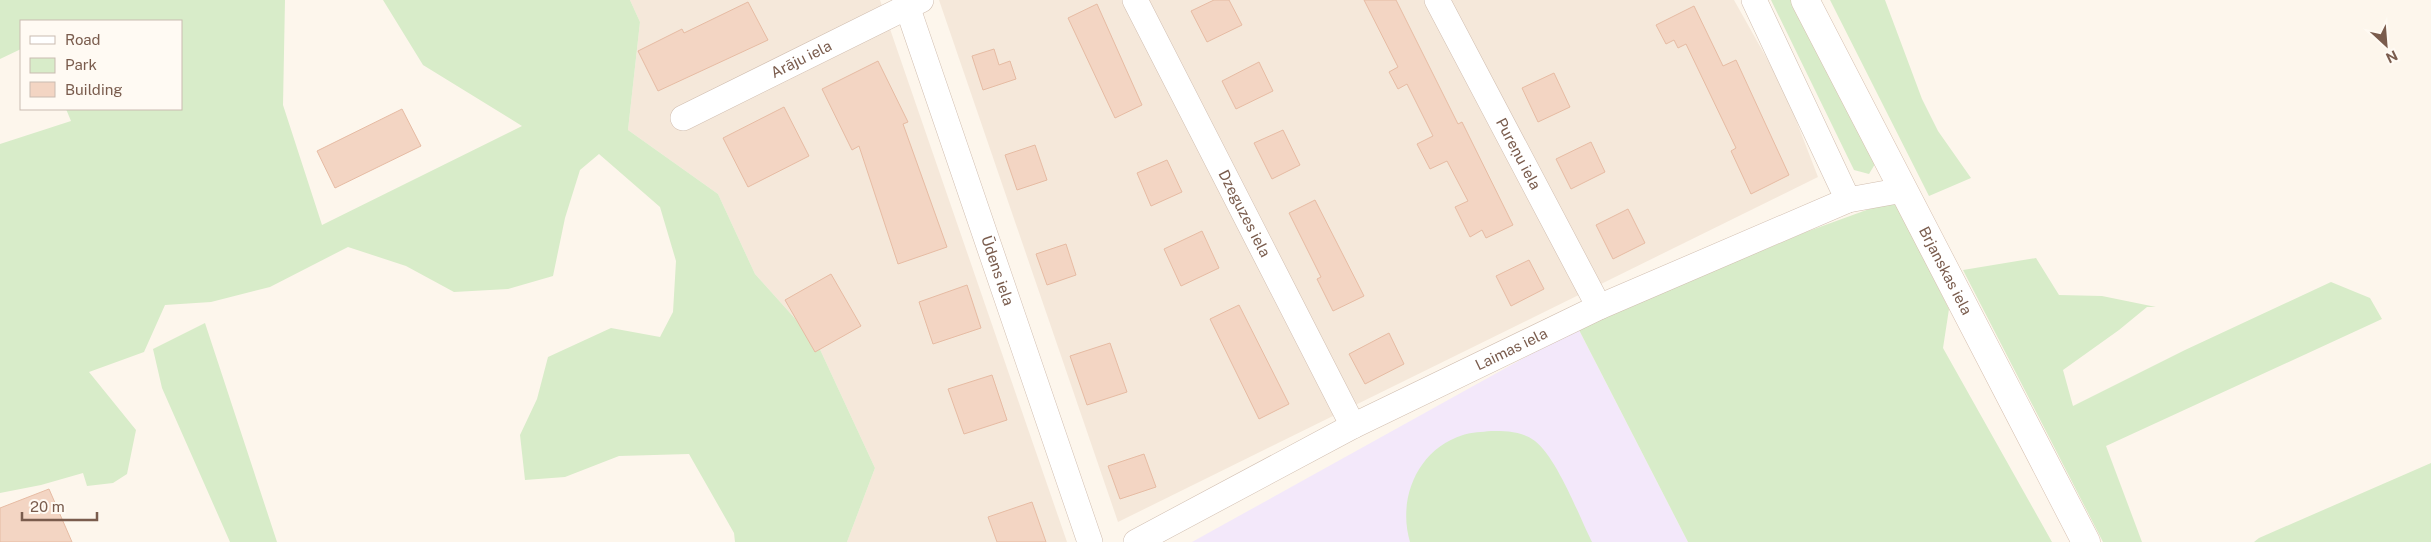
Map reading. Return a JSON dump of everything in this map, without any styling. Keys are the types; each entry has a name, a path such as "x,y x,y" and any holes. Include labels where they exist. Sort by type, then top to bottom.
{"main road":[{"name":"Brjanskas iela","path":"1805,0 2086,542"}],"street":[{"name":"Dzeguzes iela","path":"1135,0 1353,426"},
{"name":"Pureņu iela","path":"1437,0 1599,307"},
{"path":"1754,0 1848,200"},
{"name":"Arāju iela","path":"683,118 911,2"},
{"name":"Ūdens iela","path":"911,2 1090,542"},
{"name":"Laimas iela","path":"1136,542 1353,426 1599,307 1848,200 1903,190"}],"shaded area":[{"path":"630,0 880,0 1067,542 847,542 875,468 817,343 755,274 718,194 628,130 640,22"},
{"path":"939,0 1734,0 1784,89 1818,177 1118,522"},
{"path":"1578,328 1688,542 1192,542"}],"green space":[{"path":"0,0 285,0 283,105 322,225 522,126 423,65 383,0 630,0 640,22 628,130 718,194 755,274 817,343 875,468 847,542 735,542 734,533 689,454 619,456 565,477 525,480 520,435 537,399 548,357 611,328 660,337 673,312 676,261 660,207 599,154 580,170 565,218 553,276 508,289 454,292 406,266 348,247 270,287 211,302 165,305 144,352 89,372 136,430 127,474 113,483 87,486 83,473 41,485 0,493 0,144 71,121 66,110 182,110 182,20 20,20 20,49 0,59"},
{"path":"1771,0 1792,0 1875,164 1869,174 1854,170"},
{"path":"1830,0 1885,0 1922,99 1938,131 1971,178 1929,196"},
{"path":"1894,200 1949,309 1943,348 2052,542 1688,542 1578,328 1806,232"},
{"path":"2036,258 2059,295 2102,296 2156,307 2147,307 2119,330 2063,370 2073,406 2185,350 2331,282 2370,298 2382,319 2106,446 2142,542 2103,542 1963,270"},
{"path":"205,323 277,542 230,542 162,388 153,349"},
{"path":"1491,431 1525,435 1543,449 1559,474 1592,542 1410,542 1406,509 1409,492 1423,463 1434,451 1447,442 1466,434"},
{"path":"2431,463 2431,542 2254,542 2259,538"}],"building":[{"path":"1214,0 1229,0 1242,25 1207,42 1191,11"},
{"path":"1364,0 1396,0 1458,124 1462,122 1513,225 1486,238 1482,230 1470,237 1455,207 1468,201 1447,161 1430,169 1417,144 1433,136 1407,84 1398,89 1389,72 1398,67"},
{"path":"748,2 768,40 658,91 638,51 682,29 684,33"},
{"path":"1097,4 1142,105 1115,118 1068,18"},
{"path":"1694,6 1723,66 1736,60 1789,175 1751,194 1731,151 1736,148 1686,44 1678,48 1674,40 1666,44 1656,25"},
{"path":"994,49 999,65 1010,61 1016,79 983,90 972,56"},
{"path":"878,61 908,122 903,124 947,247 898,264 859,146 852,150 822,89"},
{"path":"1259,62 1273,91 1236,109 1222,81"},
{"path":"1554,73 1570,107 1538,122 1522,88"},
{"path":"784,107 809,156 748,187 723,138"},
{"path":"402,109 421,146 335,188 317,151"},
{"path":"1283,130 1300,165 1272,179 1254,143"},
{"path":"1591,142 1605,172 1571,189 1556,159"},
{"path":"1035,145 1047,180 1017,190 1005,155"},
{"path":"1167,160 1182,192 1151,206 1137,173"},
{"path":"1315,200 1364,296 1333,311 1317,279 1321,277 1289,213"},
{"path":"1628,209 1645,243 1613,259 1596,225"},
{"path":"1202,231 1219,268 1181,286 1164,249"},
{"path":"1066,244 1076,275 1047,285 1036,254"},
{"path":"1529,260 1544,289 1511,306 1496,276"},
{"path":"831,274 861,326 815,352 785,300"},
{"path":"967,285 981,328 933,344 919,302"},
{"path":"1239,305 1289,404 1259,419 1210,319"},
{"path":"1389,333 1404,364 1365,384 1349,354"},
{"path":"1110,343 1127,392 1087,405 1070,356"},
{"path":"992,375 1007,420 964,434 948,389"},
{"path":"1144,454 1156,487 1120,499 1108,466"},
{"path":"49,489 72,542 0,542 0,508"},
{"path":"1032,502 1046,542 997,542 988,517"}]}
